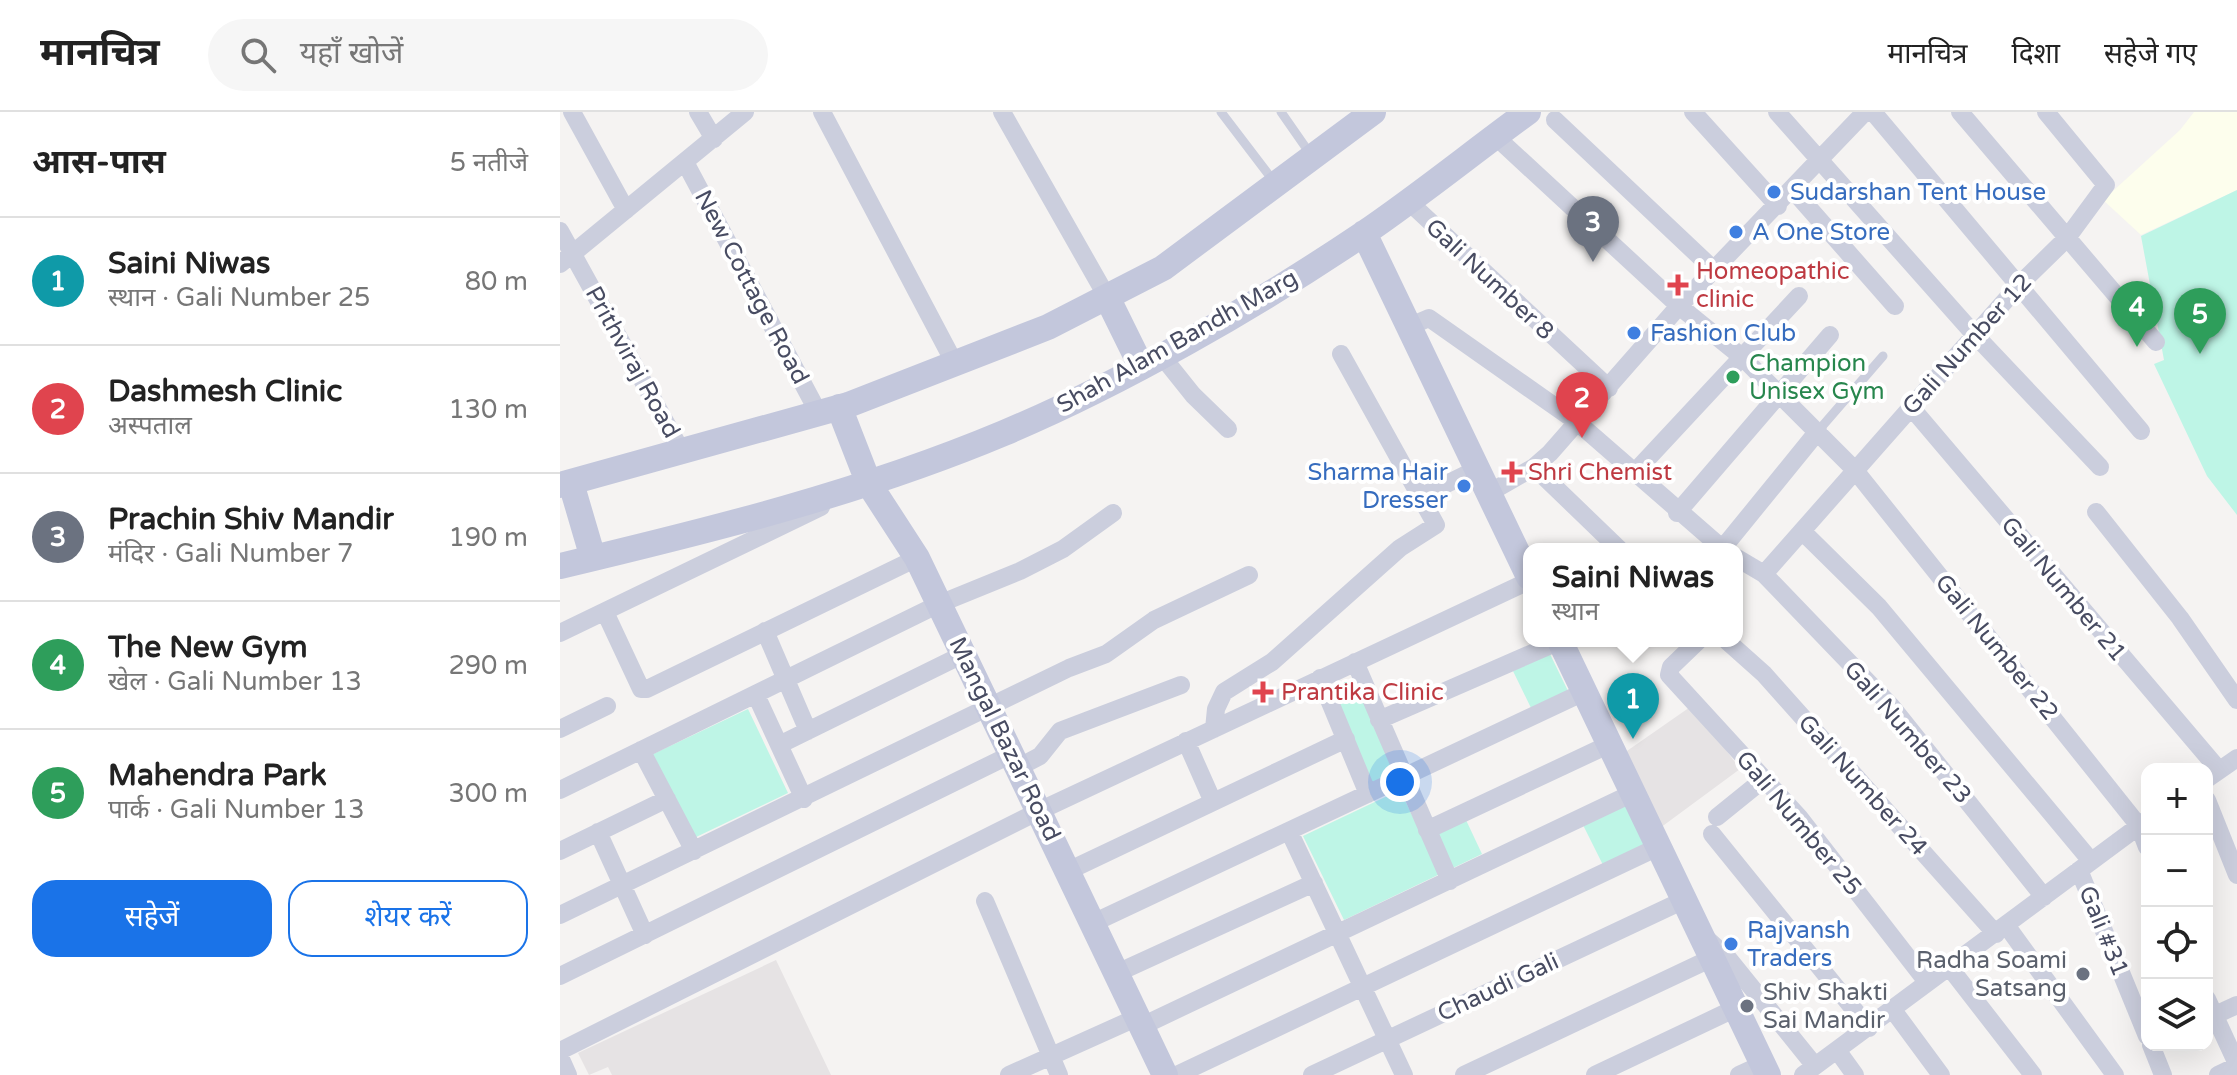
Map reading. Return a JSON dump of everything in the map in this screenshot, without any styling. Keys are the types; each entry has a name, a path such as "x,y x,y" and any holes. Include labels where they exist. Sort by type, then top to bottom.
{"street":[{"path":"572,112 626,210"},
{"path":"698,112 714,139"},
{"path":"566,259 745,112"},
{"path":"822,112 955,364"},
{"path":"1002,112 1107,297 1151,361 1228,429"},
{"name":"Shah Alam Bandh Marg","path":"560,566 713,529 869,484 1006,432 1151,361 1364,233 1528,112"},
{"path":"1693,112 1778,206"},
{"path":"1777,112 1974,334 2100,467"},
{"path":"1418,498 1534,467 1609,388 1679,306 1865,112"},
{"path":"1873,112 2141,431"},
{"path":"1960,112 2156,342"},
{"name":"Gali Number 12","path":"1764,574 1974,334 2067,238 2106,185 2046,112"},
{"path":"593,558 566,484 828,409 1048,327 1163,268 1365,114"},
{"path":"1555,120 1714,270"},
{"name":"Gali Number 22","path":"1495,136 1679,306 1742,357 1854,469 2141,821"},
{"name":"New Cottage Road","path":"685,162 828,409"},
{"path":"1793,190 1895,306"},
{"name":"Gali Number 8","path":"1408,201 1609,388"},
{"name":"Prithviraj Road","path":"560,231 566,259 682,452"},
{"path":"1364,233 1523,566"},
{"path":"1634,473 1799,296"},
{"path":"1408,327 1429,318 1577,422 1714,543"},
{"path":"1677,513 1830,335"},
{"path":"1214,729 1216,709 1224,692 1272,662 1389,557 1436,525 1418,498 1341,354"},
{"name":"Gali Number 21","path":"1910,406 2204,763"},
{"name":"Mangal Bazar Road","path":"828,409 869,484 917,558 1165,1075"},
{"path":"1727,543 1818,431"},
{"path":"1534,467 1613,543"},
{"path":"560,633 869,484"},
{"path":"2096,512 2180,618 2237,700"},
{"path":"560,790 939,604 1049,556 1113,513"},
{"path":"711,560 713,529"},
{"name":"Gali #31","path":"1803,532 1879,607 2085,866 2141,1020"},
{"path":"605,612 641,689 647,689 917,558"},
{"name":"Gali Number 23","path":"1743,562 1764,574 1891,706 2044,897"},
{"path":"560,915 1106,654 1154,620 1249,575"},
{"path":"568,1075 560,1054 1039,811 1523,582"},
{"path":"765,631 808,731"},
{"path":"1379,720 1546,647"},
{"path":"1563,647 1765,1069 1739,1075"},
{"name":"Gali Number 25","path":"1692,647 1671,667 1669,675 1799,817 1927,982"},
{"name":"Gali Number 24","path":"1734,647 1764,674 2001,929 2115,1075"},
{"path":"779,745 964,654"},
{"path":"1355,662 1450,881"},
{"path":"1320,678 1368,794"},
{"path":"560,976 1016,760 1040,756 1060,731 1181,685"},
{"path":"1093,923 1584,692"},
{"path":"756,695 804,799"},
{"path":"560,729 607,706"},
{"path":"1068,871 1346,739"},
{"path":"1186,741 1213,802"},
{"path":"1427,830 1610,744"},
{"path":"641,750 694,851"},
{"path":"2213,774 2237,758"},
{"path":"1764,779 1715,826 1869,1028"},
{"path":"1009,1075 1140,1022 1338,934 1633,793"},
{"path":"560,851 667,799"},
{"path":"2213,815 2237,875"},
{"path":"1706,946 1727,957 1809,1071 2141,824"},
{"path":"1289,831 1404,1075"},
{"path":"598,832 645,935"},
{"path":"1177,1075 1658,847"},
{"path":"1117,973 1314,883"},
{"name":"Chaudi Gali","path":"1312,1075 1684,900"},
{"path":"985,901 1059,1075"},
{"path":"1464,1075 1706,946"},
{"path":"1950,968 2033,1075"},
{"path":"2213,1008 2237,1005"},
{"path":"1595,1075 1736,1008"},
{"path":"1893,1010 1941,1075"},
{"path":"2213,1014 2237,1065 2218,1075"},
{"path":"1837,1050 1855,1075"},
{"path":"2153,1051 2163,1075"}],"lane":[{"path":"1221,112 1275,183"},
{"path":"1281,112 1311,156"},
{"path":"1818,431 1883,356"}],"shaded area":[{"path":"2194,112 2237,112 2237,190 2141,235 2103,200 2180,130"},
{"path":"1693,705 1740,769 1660,828 1624,753"},
{"path":"776,960 831,1075 612,1075 608,1067 589,1075 578,1053"}],"green space":[{"path":"2237,190 2237,515 2207,476 2154,364 2164,360 2141,236"},
{"path":"1550,654 1568,691 1531,708 1513,671"},
{"path":"1355,677 1396,773 1371,785 1331,688"},
{"path":"748,709 788,793 692,839 651,755"},
{"path":"1400,790 1440,874 1344,920 1303,836"},
{"path":"1629,800 1651,844 1604,867 1582,823"},
{"path":"1466,820 1482,854 1453,868 1437,833"}],"place":[{"name":"Sudarshan Tent House","path":"1774,192"},
{"name":"A One Store","path":"1736,232"},
{"name":"Prachin Shiv Mandir","path":"1593,262"},
{"name":"Homeopathic clinic","path":"1678,285"},
{"name":"Fashion Club","path":"1634,333"},
{"name":"The New Gym","path":"2137,347"},
{"name":"Mahendra Park","path":"2200,354"},
{"name":"Champion Unisex Gym","path":"1733,377"},
{"name":"Dashmesh Clinic","path":"1582,438"},
{"name":"Shri Chemist","path":"1512,472"},
{"name":"Sharma Hair Dresser","path":"1464,486"},
{"name":"Prantika Clinic","path":"1263,692"},
{"name":"Saini Niwas","path":"1633,739"},
{"name":"Rajvansh Traders","path":"1731,944"},
{"name":"Radha Soami Satsang","path":"2083,974"},
{"name":"Shiv Shakti Sai Mandir","path":"1747,1006"}]}
